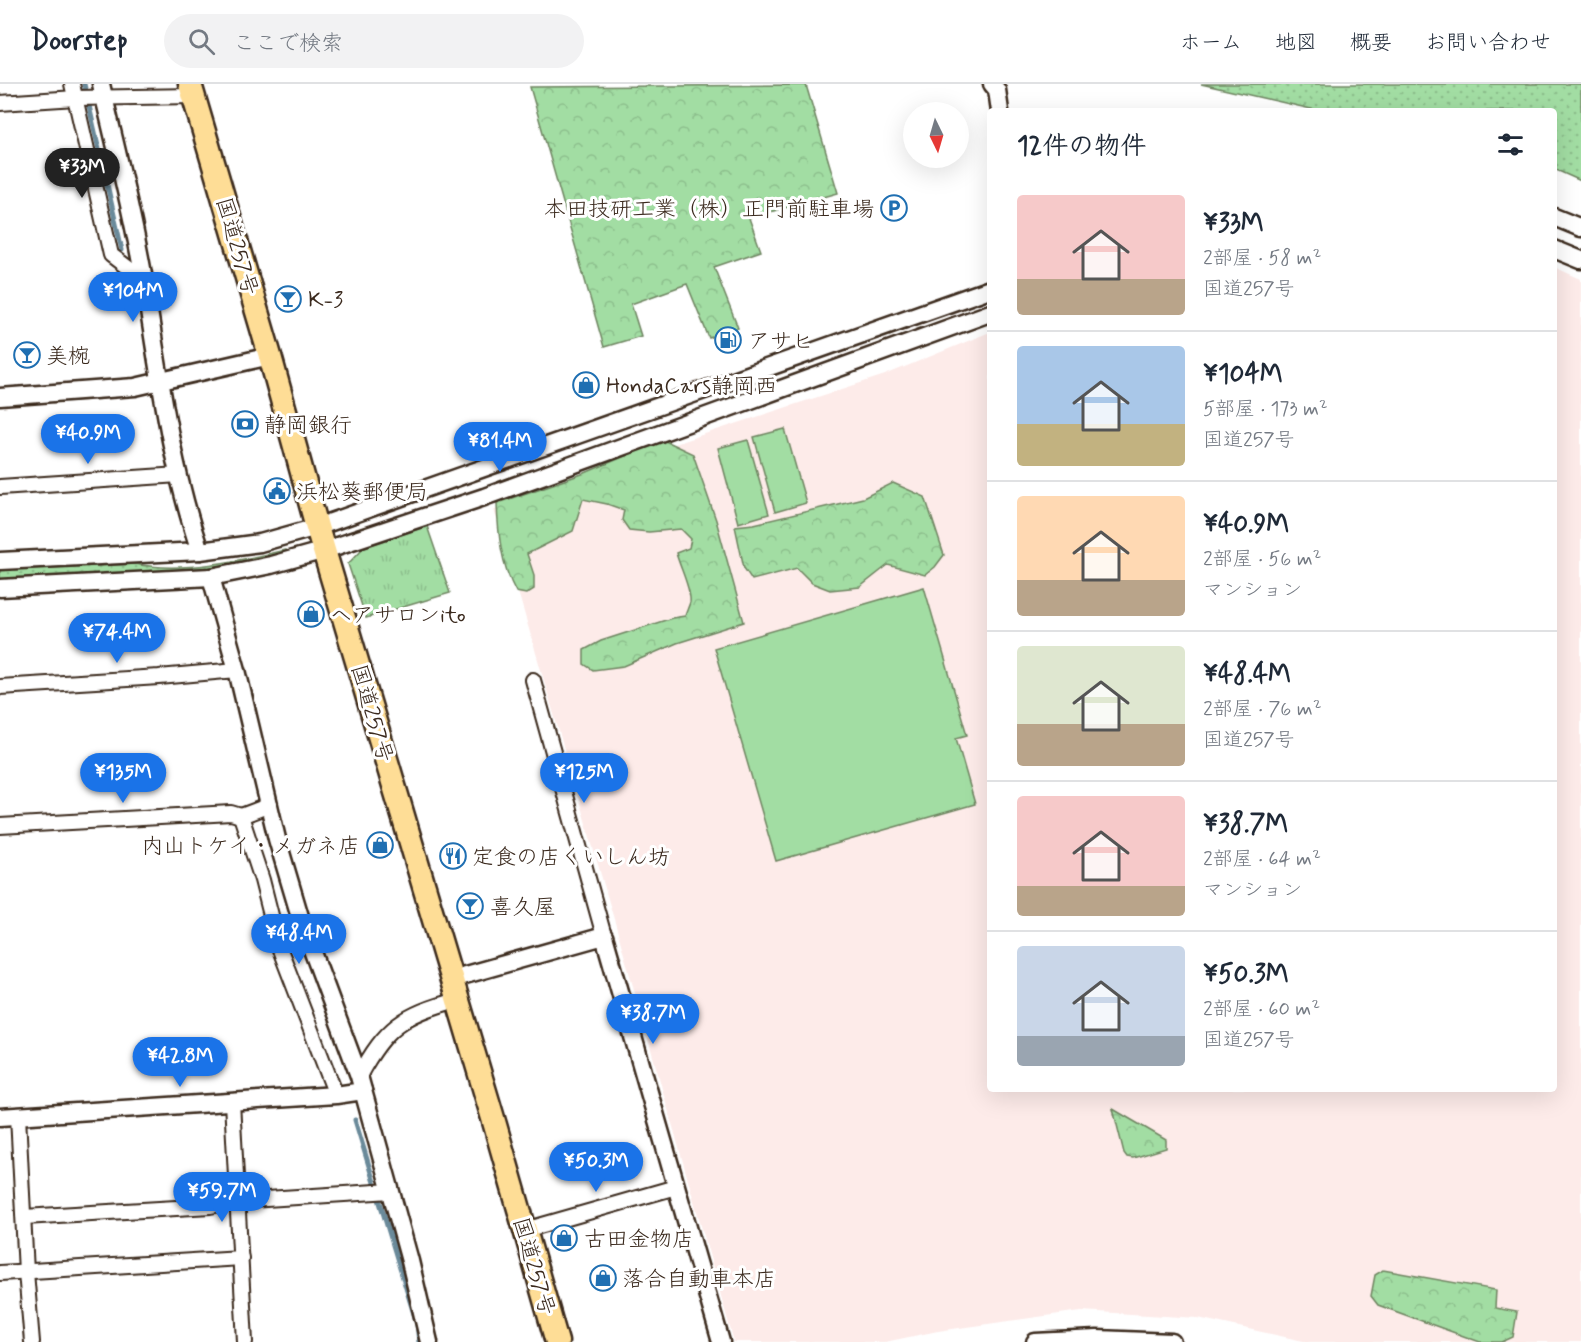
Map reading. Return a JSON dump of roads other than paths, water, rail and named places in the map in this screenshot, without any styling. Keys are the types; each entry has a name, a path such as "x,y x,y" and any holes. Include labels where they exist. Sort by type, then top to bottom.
{"highway":[{"name":"国道257号","path":"192,90 317,526 557,1342"}],"street":[{"path":"72,84 111,255 144,280"},
{"path":"992,84 997,90 1000,108"},
{"path":"0,103 76,98 103,91 192,90"},
{"path":"103,91 144,280 159,383 186,511 200,551"},
{"path":"1557,218 1581,228"},
{"path":"1557,250 1581,260"},
{"path":"0,561 200,551 260,543 317,526 987,290"},
{"path":"0,588 211,577 271,565 325,550 484,497 987,314"},
{"path":"0,397 135,387 270,357"},
{"path":"0,488 179,475"},
{"path":"211,577 237,670 277,839 301,920 361,1083 381,1191 429,1342"},
{"path":"0,687 237,670"},
{"path":"533,680 721,1342"},
{"path":"0,826 231,813 242,816 270,805"},
{"path":"242,816 262,880 279,947 336,1095"},
{"path":"0,1117 336,1095 361,1083 374,1049 398,1024 454,989 604,936"},
{"path":"232,1102 245,1342"},
{"path":"18,1116 32,1342"},
{"path":"525,1230 676,1187"},
{"path":"24,1217 210,1206 237,1201 381,1191"},
{"path":"0,1273 241,1258"},
{"path":"1035,1342 1097,1339 1172,1342"}],"waterway":[{"path":"84,84 122,250"},
{"path":"355,1120 417,1324 419,1342"}],"place":[{"name":"本田技研工業（株）正門前駐車場","path":"894,208"},
{"name":"K-3","path":"288,299"},
{"name":"アサヒ","path":"728,340"},
{"name":"美椀","path":"27,355"},
{"name":"HondaCars静岡西","path":"586,385"},
{"name":"静岡銀行","path":"245,424"},
{"name":"浜松葵郵便局","path":"277,491"},
{"name":"ヘアサロンito","path":"311,614"},
{"name":"内山トケイ・メガネ店","path":"380,845"},
{"name":"定食の店くいしん坊","path":"453,856"},
{"name":"喜久屋","path":"470,906"},
{"name":"古田金物店","path":"564,1238"},
{"name":"落合自動車本店","path":"603,1278"}]}
